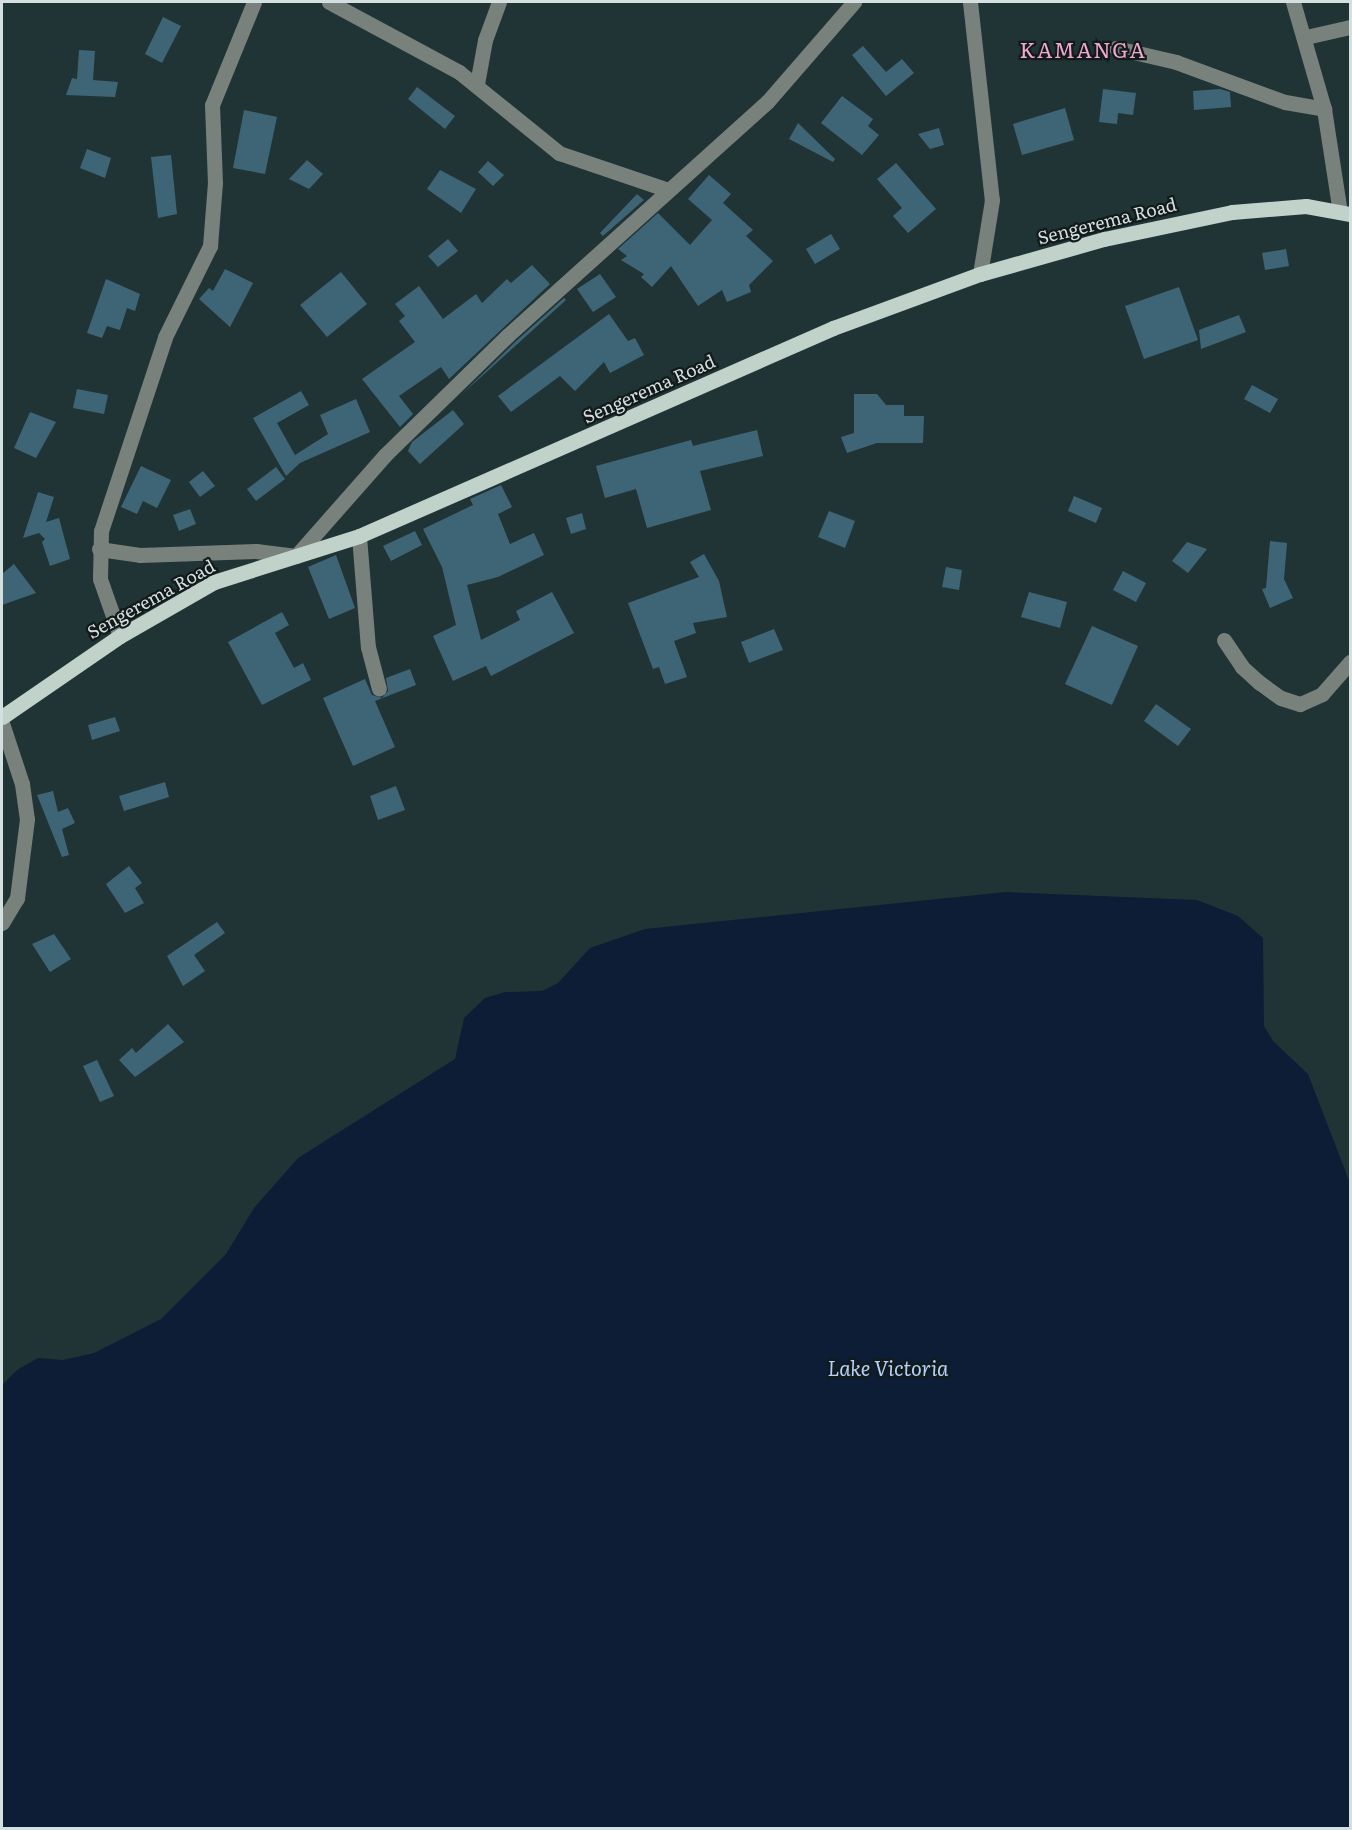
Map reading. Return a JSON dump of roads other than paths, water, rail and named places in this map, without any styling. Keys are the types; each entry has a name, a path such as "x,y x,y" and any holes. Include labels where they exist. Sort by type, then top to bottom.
{"main road":[{"name":"Sengerema Road","path":"2,717 120,636 214,582 359,536 833,328 980,274 1104,239 1232,212 1306,206 1345,213"}],"street":[{"path":"120,636 100,579 99,549 165,337 210,246 215,183 212,105 254,2"},
{"path":"329,2 477,84 559,153 668,190"},
{"path":"477,84 485,40 500,2"},
{"path":"99,549 140,555 256,550 296,556 385,455 668,190 767,102 854,2"},
{"path":"969,2 992,200 980,274"},
{"path":"1293,2 1306,37 1324,110 1345,213"},
{"path":"1306,37 1350,27"},
{"path":"1116,48 1176,62 1285,102 1324,110"},
{"path":"359,536 368,647 379,689"},
{"path":"1224,640 1242,667 1260,683 1281,698 1300,704 1322,694 1350,662"},
{"path":"2,723 22,784 27,819 17,898 2,922"}],"water":[{"name":"Lake Victoria","path":"1006,892 1197,900 1238,916 1263,938 1264,1026 1273,1041 1308,1074 1350,1183 1350,1828 2,1828 2,1385 17,1370 38,1358 63,1360 94,1353 161,1319 226,1254 254,1208 298,1158 455,1059 464,1018 485,998 505,992 542,991 558,983 590,948 645,929"}],"district":[{"name":"KAMANGA","path":"1083,49"}]}
